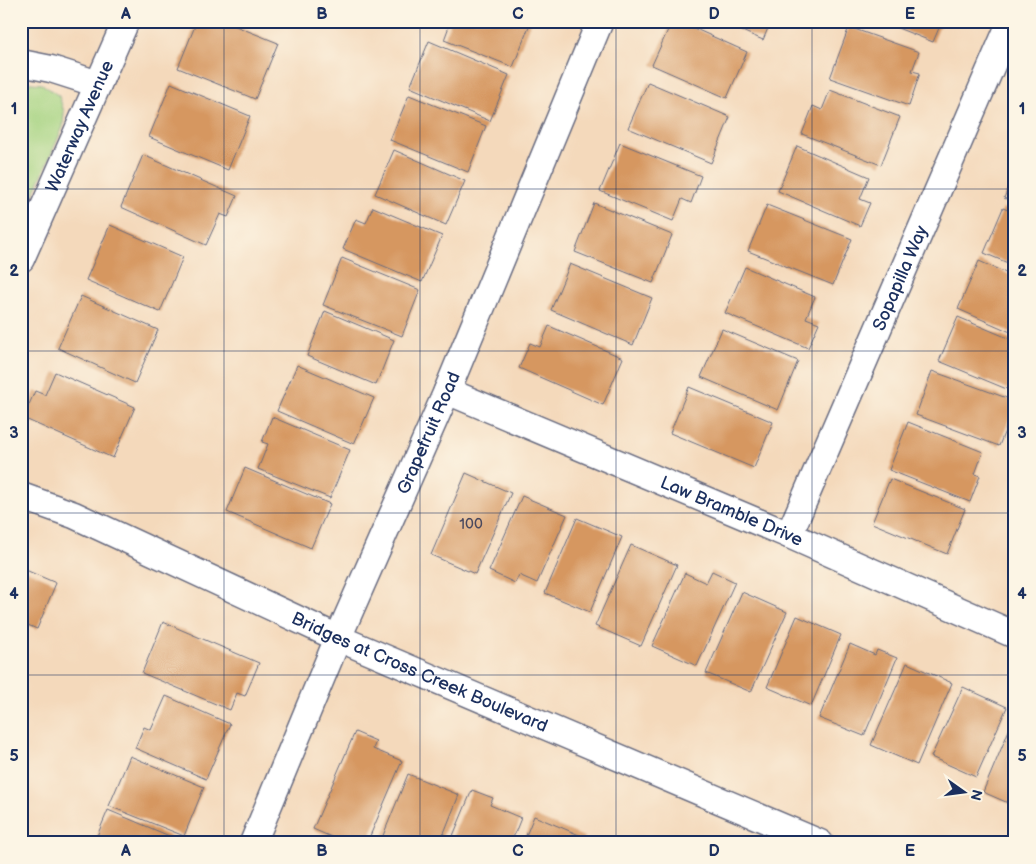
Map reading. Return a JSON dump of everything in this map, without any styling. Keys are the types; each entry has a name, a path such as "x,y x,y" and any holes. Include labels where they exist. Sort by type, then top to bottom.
{"street":[{"name":"Waterway Avenue","path":"21,259 126,21"},
{"name":"Grapefruit Road","path":"253,843 338,638 447,391 600,21"},
{"name":"Sopapilla Way","path":"789,535 1010,21"},
{"path":"21,64 51,69 98,84"},
{"name":"Law Bramble Drive","path":"447,391 789,535 1015,635"},
{"name":"Bridges at Cross Creek Boulevard","path":"21,496 74,515 338,638 820,843"}],"green space":[{"path":"21,82 42,84 59,96 64,112 63,127 21,223"}],"building":[{"path":"197,21 223,21 278,43 255,99 178,68"},
{"path":"451,21 531,21 513,67 444,40"},
{"path":"672,21 678,21 747,52 727,98 652,65"},
{"path":"719,21 771,21 763,40"},
{"path":"880,21 942,21 933,42"},
{"path":"849,27 919,52 912,71 920,73 909,106 830,78"},
{"path":"429,41 509,75 490,121 410,87"},
{"path":"648,82 730,117 711,163 628,128"},
{"path":"171,83 250,116 228,170 149,137"},
{"path":"830,90 900,117 881,165 802,134 813,106 822,110"},
{"path":"409,95 486,126 468,172 390,140"},
{"path":"620,143 701,176 691,203 682,199 673,221 600,191"},
{"path":"797,146 869,177 860,199 870,203 860,226 778,191"},
{"path":"394,150 465,181 446,225 375,194"},
{"path":"143,155 237,196 228,217 220,214 206,245 121,207"},
{"path":"1015,173 1015,203 1004,198"},
{"path":"594,203 672,235 653,283 575,252"},
{"path":"767,205 852,239 833,285 748,251"},
{"path":"373,207 442,236 422,282 343,249 356,219 366,223"},
{"path":"1003,208 1015,213 1015,266 984,253"},
{"path":"110,225 183,257 160,312 86,280"},
{"path":"342,258 420,290 402,336 323,305"},
{"path":"979,261 1015,277 1015,334 958,309"},
{"path":"570,264 652,298 633,345 551,310"},
{"path":"745,267 815,297 806,318 819,323 808,348 725,313"},
{"path":"81,296 158,330 135,383 58,348"},
{"path":"325,311 394,340 376,385 307,356"},
{"path":"958,317 1015,341 1015,376 1009,390 939,361"},
{"path":"549,326 623,358 603,405 519,368 530,343 540,347"},
{"path":"722,329 798,361 778,410 701,377"},
{"path":"297,365 374,398 354,444 277,411"},
{"path":"932,371 1015,401 999,446 916,415"},
{"path":"55,372 135,407 113,458 23,418 35,391 45,395"},
{"path":"689,387 773,422 754,468 670,433"},
{"path":"272,417 350,450 330,498 258,469 268,444 262,442"},
{"path":"908,422 983,452 975,474 980,476 970,502 889,470"},
{"path":"245,468 330,504 311,548 227,512"},
{"path":"466,473 511,493 475,574 431,555"},
{"path":"890,479 965,509 947,554 872,523"},
{"path":"522,496 567,515 537,583 519,575 515,583 489,571"},
{"path":"577,518 622,537 590,612 545,593"},
{"path":"631,545 677,565 641,646 595,626"},
{"path":"21,568 56,583 37,629 21,622"},
{"path":"712,571 735,582 697,666 652,646 685,573 706,583"},
{"path":"742,592 787,612 751,692 706,673"},
{"path":"797,616 841,635 811,706 767,687"},
{"path":"163,622 259,663 245,696 237,693 230,710 142,673"},
{"path":"850,644 875,655 877,650 897,658 864,736 819,718"},
{"path":"907,663 952,683 917,765 871,745"},
{"path":"963,687 1007,707 976,777 931,757"},
{"path":"166,696 230,724 206,779 135,748 144,727 151,730"},
{"path":"1015,716 1015,806 983,792"},
{"path":"355,732 376,741 373,749 402,761 367,843 345,843 313,829"},
{"path":"130,756 204,787 184,836 109,806"},
{"path":"408,774 459,795 440,843 380,843"},
{"path":"472,790 493,798 490,805 521,818 511,843 450,843"},
{"path":"108,810 186,843 94,843"},
{"path":"534,816 584,837 582,843 523,843"}]}
